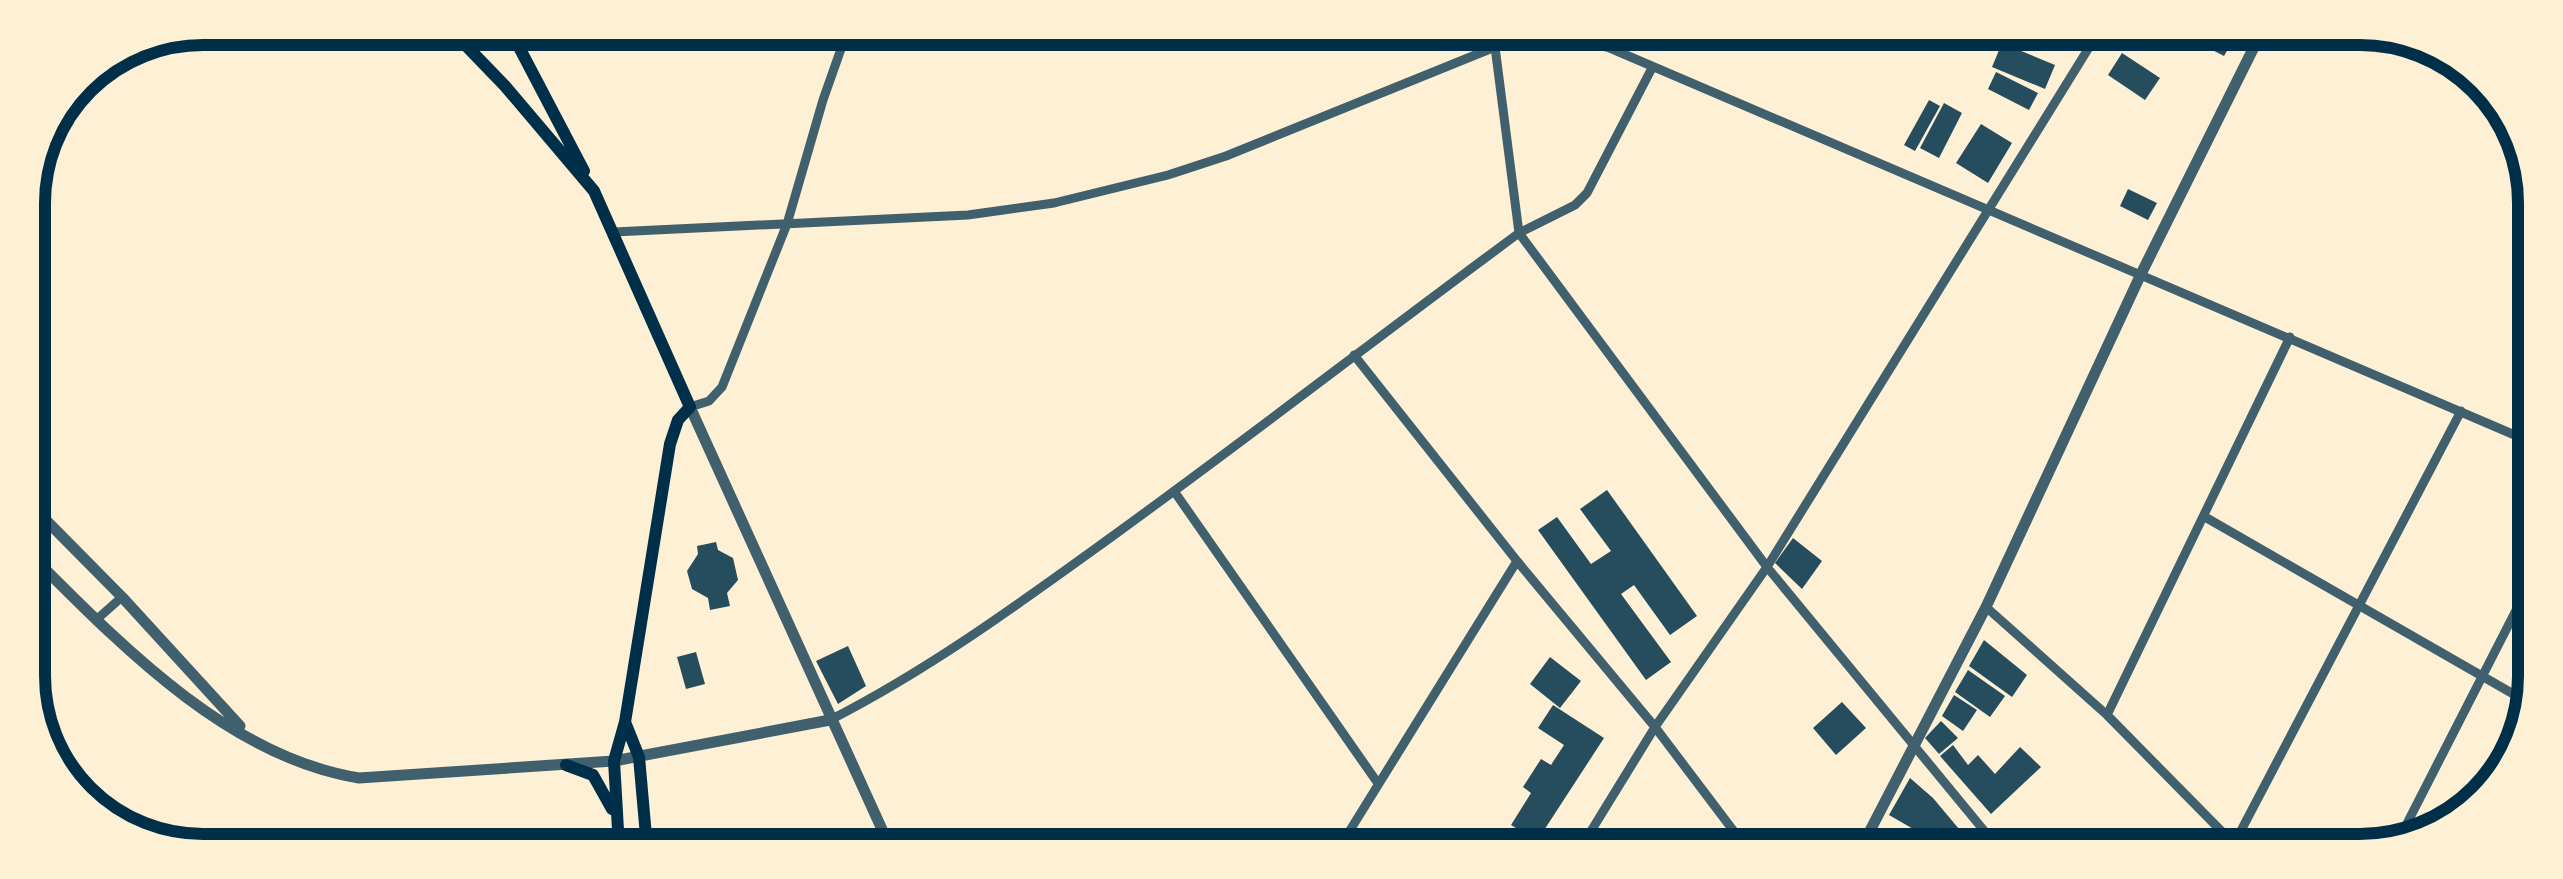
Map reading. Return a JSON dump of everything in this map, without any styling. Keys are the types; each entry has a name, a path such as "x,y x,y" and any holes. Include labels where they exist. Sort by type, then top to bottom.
{"main road":[{"path":"465,45 594,192"},
{"path":"518,45 614,232 690,407 678,420 670,444 625,722 614,761 618,834"},
{"path":"625,722 639,757 646,834"},
{"path":"566,766 584,771 600,782 618,824"}],"street":[{"path":"842,45 788,224 722,387 709,402 690,407 884,834"},
{"path":"1602,45 2518,436"},
{"path":"1589,834 1655,726 1768,568 2091,45"},
{"path":"1868,834 1986,607 2141,274 2255,45"},
{"path":"614,232 968,215 1054,203 1168,175 1284,135 1495,47 1519,232 1768,568 1987,834"},
{"path":"45,569 167,682 252,739 302,765 359,778 614,761 830,720 921,670 1002,616 1174,492 1519,232 1575,205 1588,193 1652,68"},
{"path":"2107,715 2290,336"},
{"path":"1354,355 1517,562 1655,726 1736,834"},
{"path":"2244,834 2358,603 2461,410"},
{"path":"1174,492 1378,782"},
{"path":"2205,517 2517,695"},
{"path":"45,519 252,739"},
{"path":"1347,834 1517,562"},
{"path":"96,620 122,597"},
{"path":"1986,607 2107,715 2225,834"},
{"path":"2405,828 2518,607"}],"building":[{"path":"2001,45 2055,65 2045,89 1992,67"},
{"path":"2203,45 2230,45 2224,56"},
{"path":"2122,53 2160,78 2145,100 2108,75"},
{"path":"1996,72 2038,93 2029,110 1988,89"},
{"path":"1929,100 1940,106 1915,151 1904,145"},
{"path":"1944,103 1962,113 1939,158 1920,148"},
{"path":"1981,124 2012,143 1988,183 1956,163"},
{"path":"2128,189 2157,203 2148,220 2120,206"},
{"path":"1607,490 1697,616 1670,635 1634,585 1621,594 1671,662 1646,680 1538,530 1557,517 1591,564 1611,551 1580,509"},
{"path":"1793,538 1822,561 1802,589 1775,563"},
{"path":"716,542 718,550 733,558 738,580 727,593 730,606 710,610 708,598 692,589 687,571 698,554 697,546"},
{"path":"1984,640 2027,675 2012,697 1969,666"},
{"path":"848,646 866,686 838,704 816,661"},
{"path":"696,652 705,684 686,689 677,657"},
{"path":"1550,657 1581,681 1560,708 1530,684"},
{"path":"1968,670 2005,696 1990,717 1955,692"},
{"path":"1954,695 1977,710 1963,731 1942,716"},
{"path":"1842,702 1866,728 1836,755 1813,728"},
{"path":"1553,705 1604,738 1542,834 1526,834 1511,825 1531,793 1523,787 1541,759 1551,765 1564,745 1538,728"},
{"path":"1941,721 1958,738 1939,754 1925,738"},
{"path":"1953,745 1968,765 1978,755 1995,774 2020,747 2041,767 1991,814 1940,756"},
{"path":"1910,778 1959,829 1954,834 1919,834 1889,815"}]}
